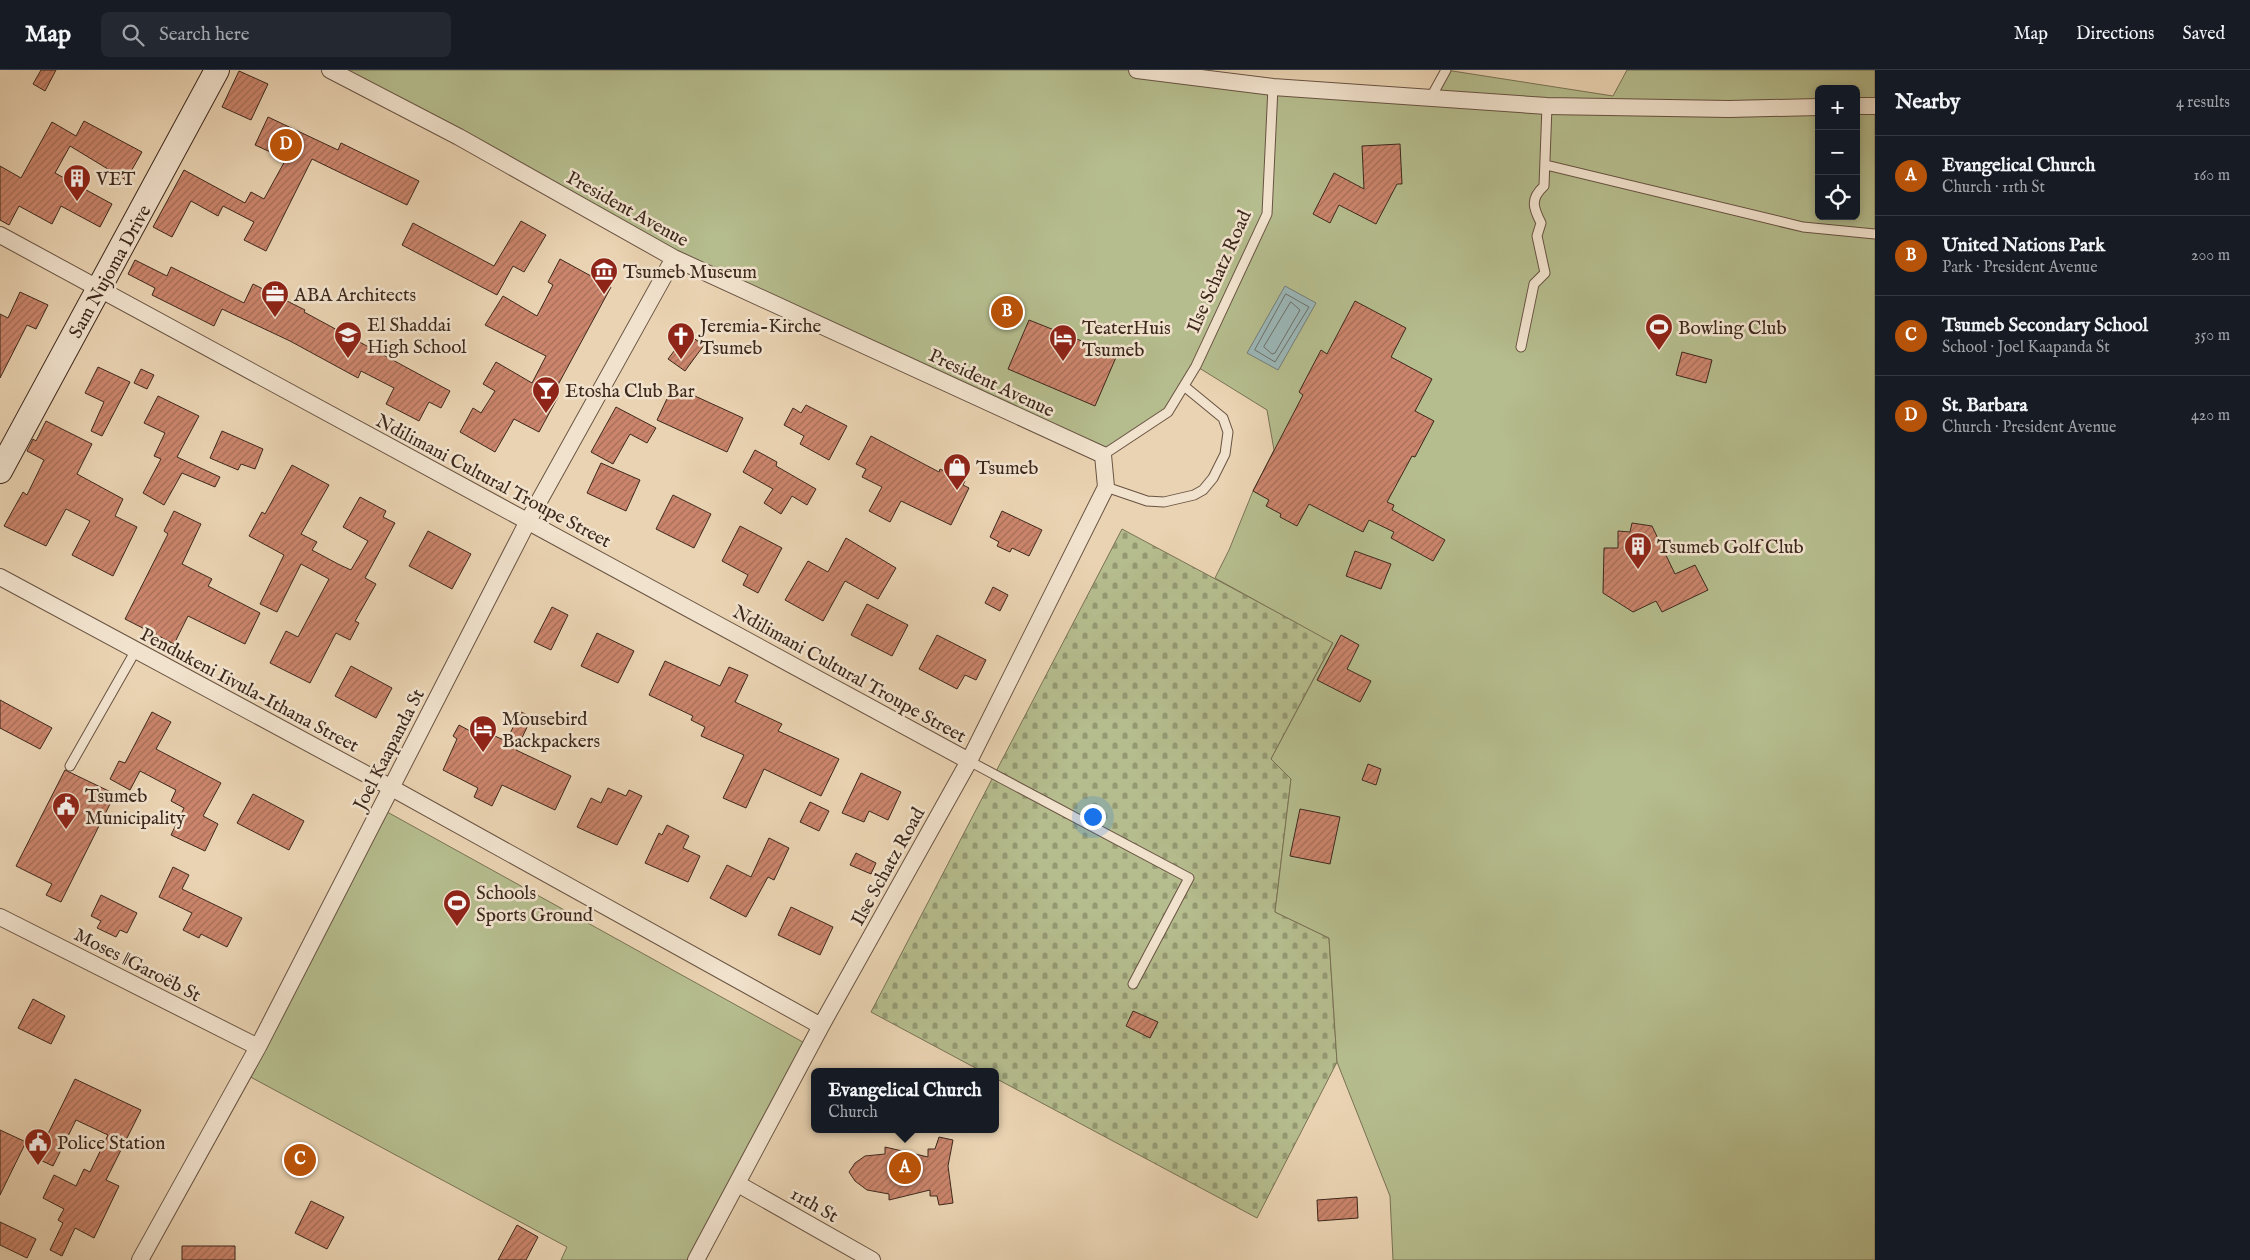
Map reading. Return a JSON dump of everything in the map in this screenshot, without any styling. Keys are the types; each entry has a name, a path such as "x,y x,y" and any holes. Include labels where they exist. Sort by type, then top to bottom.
{"street":[{"name":"Sam Nujoma Drive","path":"0,471 217,70"},
{"name":"President Avenue","path":"330,70 459,137 674,258 1102,455"},
{"path":"1137,70 1273,88 1547,106 1729,109 1815,107"},
{"path":"1860,106 1875,106"},
{"name":"Ndilimani Cultural Troupe Street","path":"0,235 969,761"},
{"name":"Joel Kaapanda St","path":"140,1260 258,1047 528,521 674,258"},
{"path":"1102,455 1106,487"},
{"name":"Ilse Schatz Road","path":"696,1260 821,1026 969,761 1106,487"},
{"name":"Pendukeni Iivula-Ithana Street","path":"0,577 390,787 821,1026"},
{"name":"Moses ǁGaroëb St","path":"0,917 258,1047"},
{"name":"11th St","path":"738,1184 872,1260"}],"lane":[{"path":"1430,99 1446,70"},
{"name":"Ilse Schatz Road","path":"1102,455 1168,412 1196,366 1267,214 1273,88"},
{"path":"1521,347 1534,284 1545,273 1537,236 1541,223 1533,208 1533,201 1536,194 1544,186 1547,106"},
{"path":"1546,166 1803,227 1875,234"},
{"path":"1106,487 1147,501 1164,502 1194,495 1203,490 1213,478 1225,454 1228,432 1222,418 1184,386"},
{"path":"70,766 136,650"},
{"path":"969,761 1189,878 1133,984"}],"green space":[{"path":"325,70 1152,70 1430,99 1446,70 1613,96 1627,70 1875,70 1875,1260 1393,1260 1390,1196 1337,1062 1329,938 1275,912 1291,779 1271,759 1333,643 1215,578 1229,550 1253,491 1274,450 1267,410 1196,366 1168,412 1103,455 674,258"},
{"path":"1122,529 1333,642 1271,759 1291,779 1275,912 1329,938 1337,1062 1257,1218 999,1080 999,1068 976,1068 871,1012"},
{"name":"Schools Sports Ground","path":"380,808 810,1046 696,1260 561,1260 567,1247 243,1073"}],"water":[{"path":"1285,286 1316,303 1278,370 1247,353"}],"building":[{"path":"41,70 56,70 45,91 33,84"},
{"path":"239,71 268,84 251,120 222,107"},
{"path":"268,117 338,150 341,143 419,181 407,205 312,159 266,251 244,240 254,222 223,206 218,216 191,201 172,237 153,227 184,170 245,203 251,192 264,199 286,159 255,145"},
{"path":"84,121 142,152 126,180 70,146 55,173 112,204 100,227 61,206 52,224 19,206 9,225 0,220 0,166 21,178 52,122 76,136"},
{"path":"1400,144 1402,184 1397,184 1376,224 1339,205 1330,223 1313,214 1334,173 1364,189 1362,146"},
{"path":"521,221 546,235 524,272 513,266 497,295 402,245 413,223 494,266"},
{"path":"560,259 611,287 553,394 558,397 539,432 514,419 495,452 460,432 473,408 481,413 495,391 483,384 496,362 532,383 546,356 485,325 503,296 537,316 553,285 548,282"},
{"path":"135,260 167,276 171,267 244,303 253,284 305,310 304,312 450,391 441,408 429,402 419,421 386,404 394,388 361,371 358,378 290,341 222,309 214,326 152,295 155,288 128,274"},
{"path":"20,292 48,305 36,329 27,325 0,378 0,314 8,318"},
{"path":"1355,301 1406,328 1391,357 1432,379 1415,411 1434,421 1415,457 1412,456 1387,502 1394,505 1392,510 1445,540 1433,561 1391,538 1394,532 1369,520 1363,532 1309,504 1297,526 1280,517 1281,514 1266,506 1269,500 1253,491 1303,395 1299,392 1321,350 1327,354"},
{"name":"TeaterHuis Tsumeb","path":"1029,320 1117,355 1095,406 1008,369"},
{"path":"687,334 704,345 685,371 668,359"},
{"path":"1682,352 1712,360 1706,383 1676,375"},
{"path":"98,367 130,382 102,436 91,431 104,402 85,393"},
{"path":"141,369 154,375 147,389 134,383"},
{"path":"673,386 743,418 727,452 657,420"},
{"path":"158,396 199,416 177,457 220,477 215,487 182,473 164,505 143,493 161,459 154,456 165,433 144,423"},
{"path":"806,405 847,426 829,460 800,444 804,436 784,425 793,408 801,413"},
{"path":"616,407 656,428 647,443 630,434 613,464 591,452"},
{"path":"46,421 92,444 77,474 123,499 115,516 137,527 113,576 72,555 90,521 66,509 46,546 4,526 23,492 27,495 44,460 27,451 33,439 36,441"},
{"path":"222,431 263,449 255,469 241,464 238,470 210,458"},
{"path":"871,436 939,472 940,469 965,481 963,485 969,488 951,525 901,501 890,522 869,511 882,487 862,477 866,469 856,464"},
{"path":"755,450 777,462 776,466 816,489 807,505 792,496 781,514 764,503 773,489 743,472"},
{"path":"601,463 640,480 626,511 587,493"},
{"path":"292,465 329,485 301,534 317,542 312,550 351,570 368,541 343,527 360,497 386,511 383,517 395,523 365,578 376,584 355,621 359,623 350,640 336,633 310,683 270,663 286,631 298,637 329,579 301,564 277,612 260,604 284,555 249,536 262,512 265,514"},
{"path":"673,495 711,514 694,548 656,529"},
{"path":"174,511 201,524 182,564 212,579 208,586 260,613 245,644 188,616 174,644 125,619 168,534 164,531"},
{"path":"1002,511 1042,530 1029,556 1012,548 1010,552 997,546 999,542 990,537"},
{"name":"Tsumeb Golf Club","path":"1632,523 1652,526 1675,574 1695,565 1708,590 1662,612 1656,601 1633,612 1603,593 1604,548 1618,548 1618,531 1630,532"},
{"path":"740,526 782,548 758,593 743,585 748,575 722,561"},
{"path":"428,531 471,554 452,589 409,566"},
{"path":"846,538 896,568 878,599 845,581 823,621 785,600 808,561 828,572"},
{"path":"1355,551 1391,564 1381,589 1346,576"},
{"path":"993,587 1008,595 1000,611 985,603"},
{"path":"867,604 908,625 892,656 851,635"},
{"path":"552,607 568,615 551,650 534,642"},
{"path":"597,633 634,651 618,683 581,666"},
{"path":"937,635 986,660 976,680 965,675 957,689 919,669"},
{"path":"1341,635 1359,645 1347,669 1371,681 1360,702 1317,680"},
{"path":"665,661 720,686 729,667 748,675 735,702 782,724 778,731 839,759 821,796 764,769 746,808 723,798 744,755 701,736 705,727 691,720 693,716 649,695"},
{"path":"351,666 392,688 376,718 335,696"},
{"path":"0,700 52,728 40,749 0,728"},
{"path":"152,712 171,722 156,749 221,783 203,816 218,824 205,851 171,835 184,808 171,801 176,790 140,771 130,790 110,779 119,761 125,763"},
{"path":"521,712 532,717 516,750 571,776 555,810 502,785 492,806 474,797 478,788 443,770 457,739 453,736 459,725 485,739 488,733 506,741"},
{"path":"1368,764 1381,769 1376,785 1362,780"},
{"name":"Tsumeb Municipality","path":"65,770 115,794 61,902 46,895 52,884 16,866"},
{"path":"861,773 901,792 888,820 869,811 864,822 842,813"},
{"path":"608,788 626,796 629,790 642,796 617,845 577,827 591,798 601,803"},
{"path":"253,794 304,821 289,850 237,823"},
{"path":"810,802 829,811 819,831 800,822"},
{"path":"1300,809 1340,817 1330,864 1290,856"},
{"path":"667,825 689,836 683,848 700,856 688,882 645,863 659,833 662,835"},
{"path":"769,838 789,848 774,880 768,877 746,917 710,898 727,865 751,877"},
{"path":"856,853 876,863 871,874 850,865"},
{"path":"173,867 189,875 182,889 242,918 227,947 201,934 199,938 183,930 192,913 159,897"},
{"path":"101,895 137,913 127,933 120,930 116,937 97,928 101,921 91,916"},
{"path":"791,907 833,927 820,955 778,935"},
{"path":"33,999 65,1016 51,1044 18,1028"},
{"path":"1133,1011 1158,1022 1150,1038 1126,1026"},
{"path":"75,1079 141,1110 106,1180 119,1186 94,1238 75,1228 62,1256 50,1250 63,1223 58,1220 64,1209 43,1198 54,1175 76,1186 84,1169 90,1172 108,1135 76,1120 53,1166 36,1158"},
{"path":"0,1130 26,1142 0,1195"},
{"path":"939,1137 953,1140 948,1166 953,1203 939,1205 937,1196 930,1196 930,1190 889,1200 889,1194 867,1190 855,1181 849,1172 855,1163 865,1156 885,1154 885,1147 928,1157 928,1149 935,1149"},
{"path":"1357,1197 1358,1218 1318,1221 1317,1200"},
{"path":"311,1201 344,1217 327,1249 295,1233"},
{"path":"0,1222 36,1239 27,1258 0,1245"},
{"path":"517,1225 538,1237 526,1260 498,1260"},
{"path":"182,1246 235,1246 235,1260 182,1260"}],"place":[{"name":"St. Barbara","path":"286,145"},
{"name":"VET","path":"77,202"},
{"name":"Tsumeb Museum","path":"604,295"},
{"name":"United Nations Park","path":"1007,312"},
{"name":"ABA Architects","path":"275,318"},
{"name":"Bowling Club","path":"1659,351"},
{"name":"El Shaddai High School","path":"348,359"},
{"name":"Jeremia-Kirche Tsumeb","path":"681,360"},
{"name":"TeaterHuis Tsumeb","path":"1063,362"},
{"name":"Etosha Club Bar","path":"546,414"},
{"name":"Tsumeb","path":"957,491"},
{"name":"Tsumeb Golf Club","path":"1638,570"},
{"name":"Mousebird Backpackers","path":"483,753"},
{"name":"Tsumeb Municipality","path":"66,830"},
{"name":"Schools Sports Ground","path":"457,927"},
{"name":"Tsumeb Secondary School","path":"300,1160"},
{"name":"Police Station","path":"38,1166"},
{"name":"Evangelical Church","path":"905,1168"}]}
